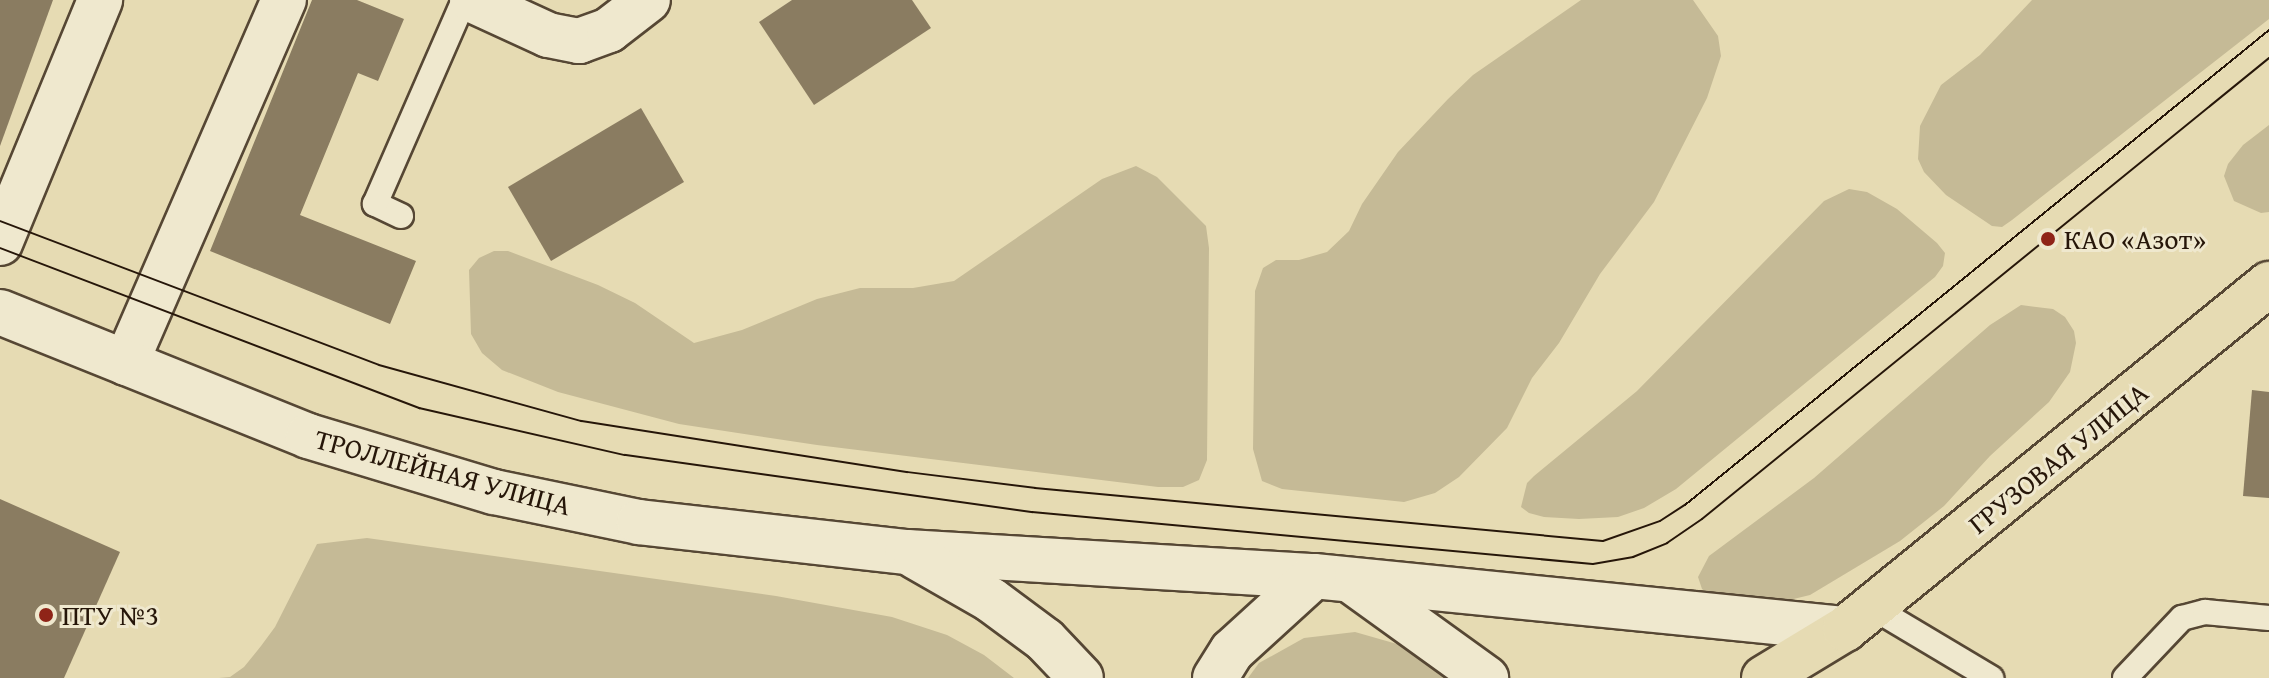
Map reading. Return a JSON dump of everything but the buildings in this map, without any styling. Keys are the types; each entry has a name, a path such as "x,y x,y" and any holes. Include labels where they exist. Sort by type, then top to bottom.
{"main road":[{"name":"ГРУЗОВАЯ УЛИЦА","path":"1859,618 2269,284"},
{"path":"1764,678 1859,618"},
{"path":"1802,678 1859,618"}],"street":[{"path":"0,243 100,0"},
{"path":"126,363 284,0"},
{"path":"472,0 548,35 579,41 609,30 648,0"},
{"name":"ТРОЛЛЕЙНАЯ УЛИЦА","path":"0,312 308,436 494,492 639,522 907,552 1331,577 1859,618"},
{"path":"907,552 1002,608 1045,640 1081,678"},
{"path":"1215,678 1232,651 1331,577 1486,678"}],"lane":[{"path":"401,216 375,204 464,0"},
{"path":"2125,678 2182,618 2205,612 2269,618"},
{"path":"1859,618 1991,678"}],"shaded area":[{"path":"1581,0 1693,0 1718,36 1721,56 1707,98 1654,202 1600,274 1559,343 1532,378 1507,428 1459,477 1435,493 1404,502 1282,489 1262,481 1253,449 1255,291 1263,268 1276,260 1299,260 1327,252 1349,231 1362,204 1398,152 1448,99 1473,75"},
{"path":"2032,0 2269,0 2269,19 2012,220 2002,227 1992,226 1946,195 1924,172 1918,159 1920,126 1941,85 1980,55"},
{"path":"2269,125 2269,212 2261,213 2234,201 2224,176 2228,164 2243,145"},
{"path":"1136,166 1157,177 1206,226 1209,248 1207,460 1199,480 1183,487 1158,487 817,445 679,424 558,392 502,370 482,353 471,334 469,270 479,258 494,251 508,251 598,285 635,303 694,343 742,330 817,299 860,288 913,288 954,281 1102,179"},
{"path":"1849,189 1867,192 1897,209 1937,243 1945,253 1943,266 1935,277 1676,489 1644,508 1618,517 1579,519 1544,517 1521,507 1527,483 1534,476 1637,391 1824,201"},
{"path":"2021,305 2053,309 2065,317 2074,331 2076,343 2070,372 2049,402 1990,456 1944,506 1900,541 1810,595 1769,605 1713,597 1702,589 1698,577 1709,556 1814,478 1990,325"},
{"path":"367,538 776,596 892,617 947,635 984,655 1014,678 219,678 230,677 244,667 275,627 317,544"},
{"path":"1355,632 1404,646 1445,678 1248,678 1259,663 1304,638"}],"tram line":[{"path":"0,221 379,365 581,421 907,472 1035,488 1603,541 1660,521 1685,505 2269,30"},
{"path":"0,248 419,408 625,455 1032,512 1593,564 1633,557 1667,543 1702,519 2269,58"}],"place":[{"name":"КАО «Азот»","path":"2048,239"},
{"name":"ПТУ №3","path":"46,615"}]}
